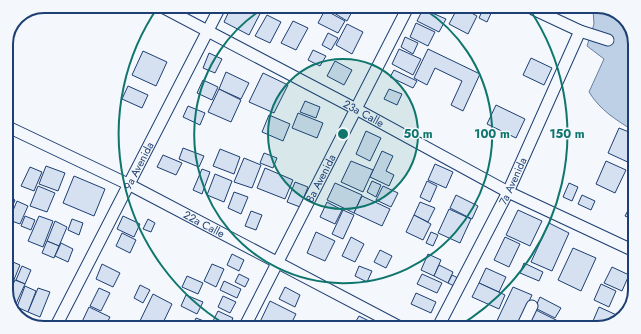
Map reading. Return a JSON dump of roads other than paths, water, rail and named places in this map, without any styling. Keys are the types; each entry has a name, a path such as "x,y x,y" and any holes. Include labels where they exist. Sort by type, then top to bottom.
{"street":[{"name":"23a Calle","path":"174,13 356,109 508,192 628,248"},
{"name":"9a Avenida","path":"59,321 130,185 217,13"},
{"name":"8a Avenida","path":"247,321 276,262 404,13"},
{"path":"542,13 580,31 608,40"},
{"name":"7a Avenida","path":"441,321 508,192 580,31"},
{"name":"22a Calle","path":"13,129 130,185 389,321"},
{"path":"525,321 532,306"}],"water":[{"path":"593,13 605,14 618,21 626,34 628,42 628,127 603,109 589,92 604,59 587,46 594,24"}]}
